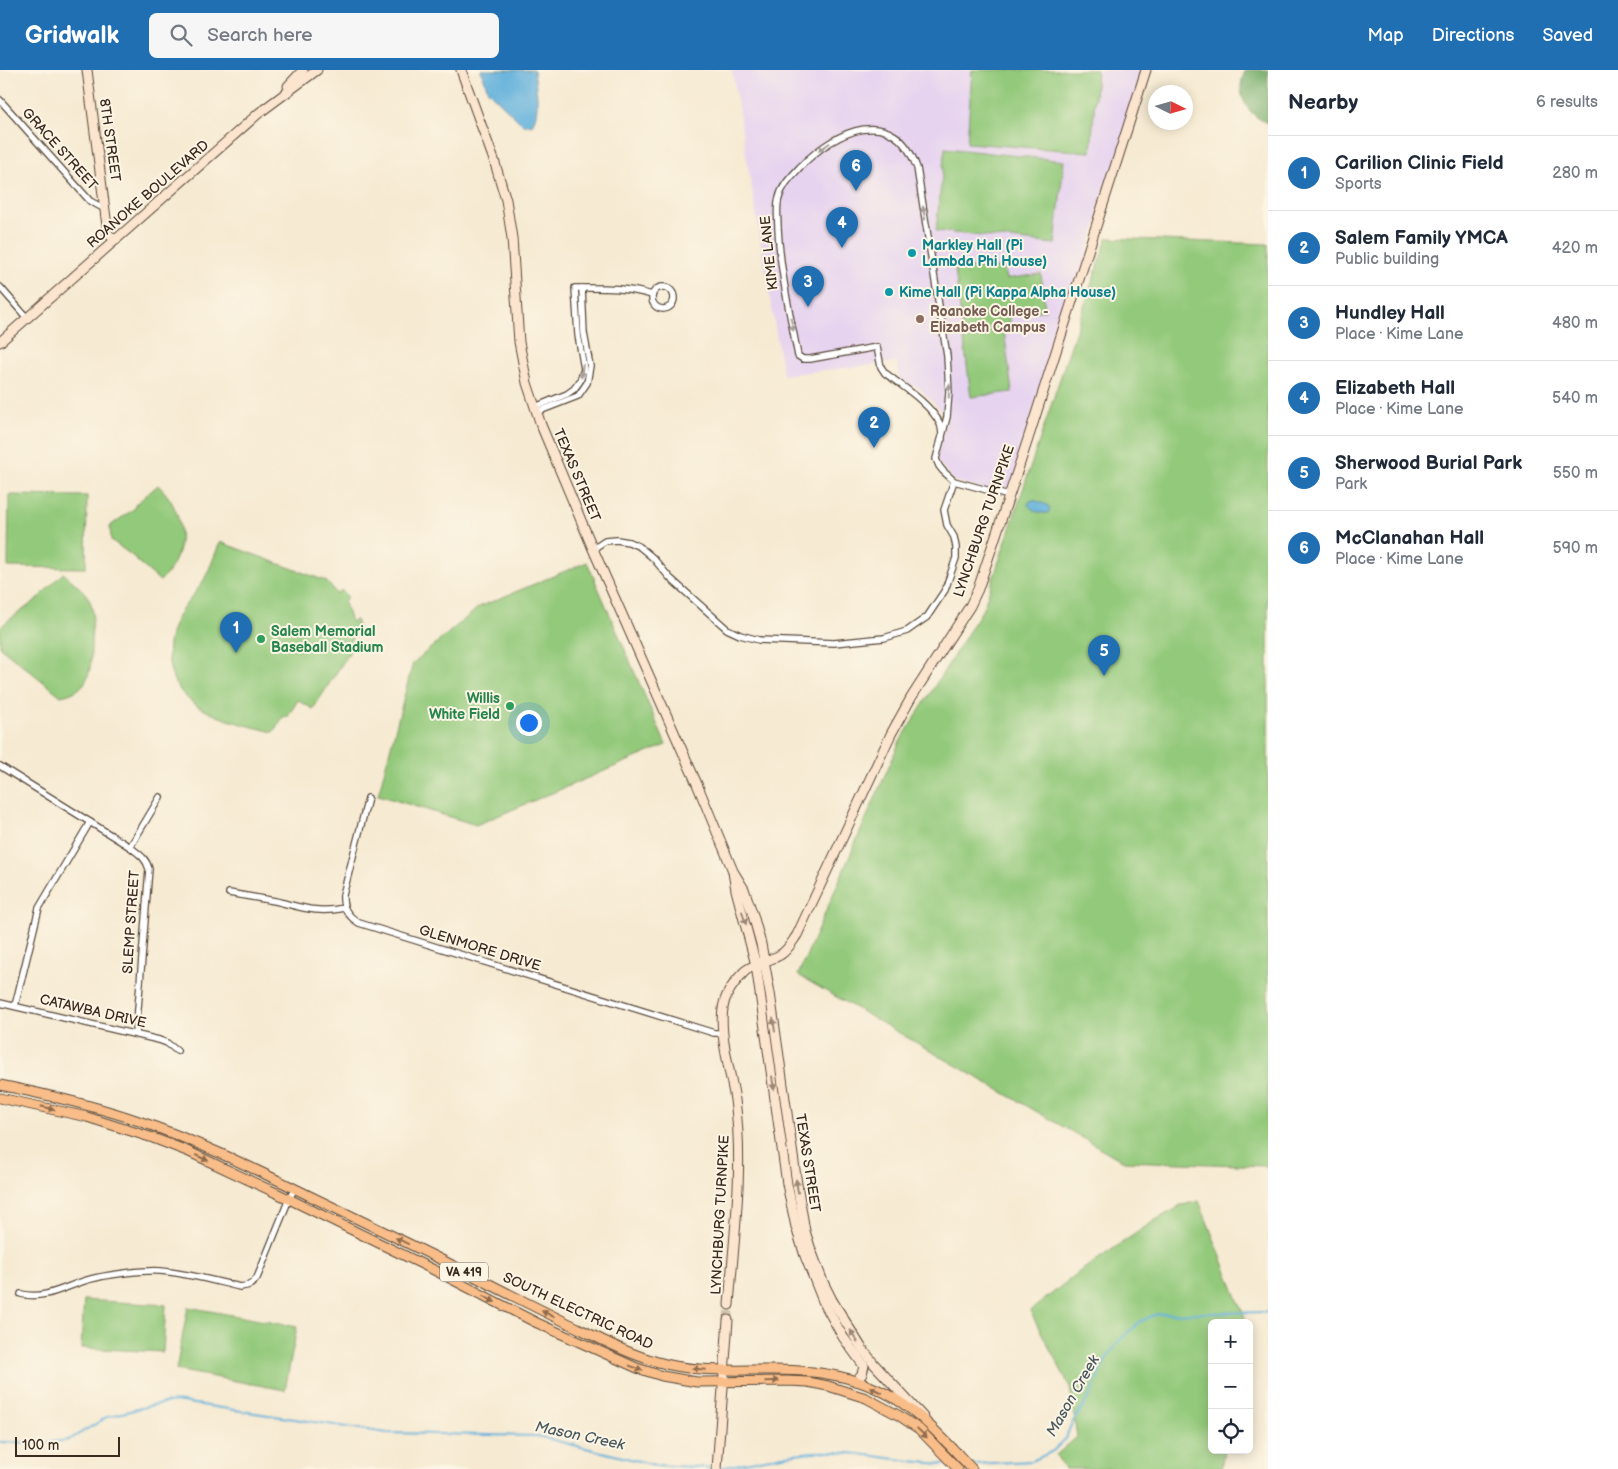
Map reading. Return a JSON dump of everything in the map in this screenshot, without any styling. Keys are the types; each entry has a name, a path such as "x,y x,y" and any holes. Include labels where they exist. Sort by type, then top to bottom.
{"main road":[{"name":"8TH STREET","path":"87,70 108,234 116,240"},
{"path":"271,103 303,70"},
{"name":"ROANOKE BOULEVARD","path":"0,342 271,103 317,70"},
{"name":"TEXAS STREET","path":"461,70 494,160 506,200 512,238 519,342 527,383 536,410 560,473 694,776 733,871 744,889 761,944 760,964 788,1184 796,1226 805,1256 823,1301 843,1337 864,1366 856,1381"},
{"name":"LYNCHBURG TURNPIKE","path":"729,1305 739,1150 735,1100 723,1033 726,996 737,982 752,974 760,964 784,951 797,935 891,734 920,684 970,606 1009,496 1146,70"},
{"name":"TEXAS STREET","path":"760,964 770,993 797,1184 805,1231 811,1250 832,1300 861,1347 874,1364 931,1426"},
{"name":"SOUTH ELECTRIC ROAD","path":"0,1085 71,1101 130,1118 202,1145 295,1188 542,1311 626,1351 655,1362 701,1370 813,1371 856,1381 892,1397 908,1408 931,1426 972,1469"},
{"name":"SOUTH ELECTRIC ROAD","path":"0,1098 87,1117 153,1138 228,1169 535,1322 637,1368 682,1380 795,1382 828,1386 881,1404 919,1430 958,1469"},
{"path":"716,1469 728,1320"}],"street":[{"name":"GRACE STREET","path":"0,100 90,201 105,210"},
{"name":"KIME LANE","path":"942,439 941,425 933,414 918,398 885,373 881,367 877,347 810,359 803,359 798,356 778,237 778,200 782,188 807,160 831,142 855,131 874,128 890,132 899,138 908,149 917,168 949,377 947,417 942,439 936,459 942,471 954,481"},
{"path":"0,287 28,318"},
{"path":"536,410 574,389 580,381 584,369 578,335 575,288 613,287 652,295"},
{"path":"664,287 670,289 675,300 672,306 661,310 655,306 652,295 656,289 664,287"},
{"path":"536,410 578,396 587,383 590,366 584,333 582,288"},
{"path":"593,548 605,541 617,540 629,542 640,547 670,578 720,622 740,635 759,640 834,644 884,638 907,631 927,617 945,590 956,558 954,537 947,525 944,510 954,481 1009,496"},
{"path":"0,766 130,847 160,798"},
{"path":"229,894 274,901 311,910 344,908 343,895 368,798"},
{"path":"16,1006 39,908 90,822"},
{"name":"SLEMP STREET","path":"130,847 143,856 149,869 136,1034"},
{"name":"GLENMORE DRIVE","path":"344,908 359,923 714,1033 723,1033"},
{"name":"CATAWBA DRIVE","path":"0,1003 159,1040 167,1043 177,1051"},
{"path":"21,1294 40,1296 94,1278 159,1271 195,1276 240,1287 247,1286 252,1284 257,1278 295,1188"}],"shaded area":[{"name":"Roanoke College - Elizabeth Campus","path":"732,70 1146,70 1009,496 954,481 936,459 947,417 917,386 900,388 897,362 783,375"}],"green space":[{"path":"972,70 1097,70 1091,152 967,143"},
{"path":"1246,70 1268,70 1268,123 1254,115 1244,102 1241,86"},
{"path":"945,148 1064,161 1055,244 936,231"},
{"path":"1107,238 1268,244 1268,1166 1123,1161 798,975 899,743 983,609"},
{"path":"993,265 994,268 1004,267 1006,279 1041,274 1045,310 1009,315 1011,329 1004,330 1012,392 971,397 955,270"},
{"path":"158,485 174,507 179,520 180,533 176,559 160,581 135,558 111,540 110,526 135,508 135,505"},
{"path":"9,495 87,496 86,568 8,567"},
{"name":"Salem Memorial Baseball Stadium","path":"220,542 326,581 337,594 341,590 348,597 344,601 351,622 356,620 358,626 357,636 352,636 349,653 313,709 298,700 287,718 284,716 273,732 225,719 194,704 182,693 174,680 169,663 169,645 177,618 205,578"},
{"path":"587,562 666,745 476,825 378,795 413,663 479,607"},
{"path":"63,573 88,597 92,606 93,620 88,675 80,688 72,693 61,696 0,647 0,628 35,601"},
{"path":"1199,1201 1245,1319 1208,1319 1208,1454 1223,1454 1221,1468 1065,1469 1056,1455 1077,1437 1070,1387 1030,1311 1079,1272 1154,1221 1182,1205"},
{"path":"84,1300 166,1305 163,1352 81,1348"},
{"path":"188,1307 297,1327 285,1390 176,1370"}],"water":[{"path":"481,70 534,70 537,106 532,125 522,124 488,91"},
{"path":"1034,500 1047,505 1050,509 1048,513 1037,512 1030,507 1028,505 1030,501"}],"waterway":[{"name":"Mason Creek","path":"973,1464 1032,1461 1053,1451 1065,1439 1072,1423 1089,1397 1106,1359 1120,1340 1139,1322 1157,1314 1268,1312"},
{"name":"Mason Creek","path":"0,1442 44,1443 69,1440 107,1417 175,1401 387,1433 537,1436 655,1465 715,1468"},
{"name":"Mason Creek","path":"720,1468 779,1456 814,1452 848,1453 948,1464"}],"tunnel":[{"path":"728,1320 729,1305"}],"place":[{"name":"McClanahan Hall","path":"856,191"},
{"name":"Elizabeth Hall","path":"842,248"},
{"name":"Markley Hall (Pi Lambda Phi House)","path":"912,253"},
{"name":"Kime Hall (Pi Kappa Alpha House)","path":"889,292"},
{"name":"Hundley Hall","path":"808,307"},
{"name":"Roanoke College - Elizabeth Campus","path":"920,319"},
{"name":"Salem Family YMCA","path":"874,448"},
{"name":"Salem Memorial Baseball Stadium","path":"261,639"},
{"name":"Carilion Clinic Field","path":"236,653"},
{"name":"Sherwood Burial Park","path":"1104,676"},
{"name":"Willis White Field","path":"510,706"}]}
